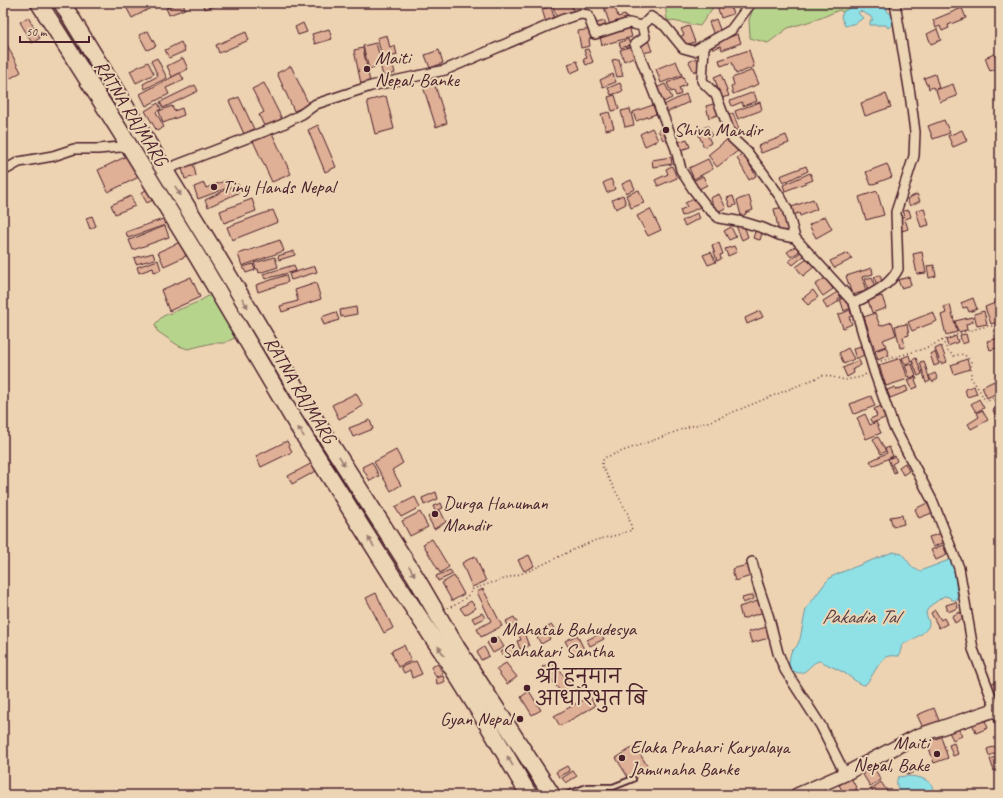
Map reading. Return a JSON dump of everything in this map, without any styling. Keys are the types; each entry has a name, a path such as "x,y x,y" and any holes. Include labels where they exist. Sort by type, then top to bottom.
{"highway":[{"name":"RATNA RAJMARG","path":"39,3 201,263 294,420 451,666 529,795"},
{"name":"RATNA RAJMARG","path":"62,3 309,410 411,570 461,654 552,795"}],"street":[{"path":"642,26 651,17 665,26 683,48 694,51 704,47 731,30 751,3"},
{"path":"854,303 884,287 898,269 896,212 914,156 915,132 895,3"},
{"path":"164,170 281,125 302,114 316,104 370,86 446,70 564,19 581,14 588,14 595,34 629,23 642,26"},
{"path":"642,26 645,37 635,44 676,149 681,170 693,189 707,208 719,218 743,222 779,235 795,238"},
{"path":"704,47 702,81 716,95 732,138 747,152 781,198 787,209 795,238 854,303 874,372 893,425 933,502 959,568 973,649 999,712 916,736 845,774 797,795"},
{"path":"3,171 19,162 53,156 74,149 98,149 120,146 125,139"},
{"path":"752,562 758,585 765,603 778,653 785,670 821,726 845,774"}],"lane":[{"path":"566,795 587,787 613,787 633,779"}],"path":[{"path":"871,362 923,349 963,332 988,326 1000,326"},
{"path":"942,340 948,351 954,356 961,354 966,356 971,362 971,378 986,402 1000,394"},
{"path":"436,612 451,607 462,601 473,589 529,571 596,540 616,536 632,530 628,514 602,466 602,461 606,457 657,440 688,427 710,421 824,375 845,380 861,377 874,372"}],"green space":[{"path":"665,3 716,3 700,26 667,20"},
{"path":"755,3 857,3 843,12 839,10 821,18 788,28 768,43 750,38 749,20"},
{"path":"210,295 235,338 224,343 212,343 188,349 179,346 157,331 155,324 163,316 198,302"}],"water":[{"path":"857,3 889,3 887,11 892,15 893,24 888,28 886,25 870,25 870,21 873,20 870,16 860,11 858,13 863,18 856,23 845,26 841,17 843,12"},
{"name":"Pakadia Tal","path":"893,552 902,554 913,568 920,571 949,560 953,562 958,600 952,600 949,597 944,596 930,606 926,612 929,624 925,631 902,645 899,656 889,656 884,658 865,685 860,684 843,672 820,661 812,664 806,670 799,673 789,668 791,652 797,646 800,639 806,609 826,582 831,577 842,572"},
{"path":"908,776 922,778 933,787 928,795 901,795 897,784 898,777"}],"building":[{"path":"129,3 160,3 132,18 125,5"},
{"path":"173,3 183,3 185,9 169,15 166,8 174,5"},
{"path":"214,3 215,6 204,9 203,5"},
{"path":"571,3 574,13 557,18 552,4"},
{"path":"724,3 729,3 733,14 721,18 717,6"},
{"path":"614,4 618,17 625,15 627,22 611,28 604,7"},
{"path":"551,7 554,17 551,18 552,21 546,23 542,9"},
{"path":"962,8 966,18 948,25 949,28 942,31 940,26 936,28 933,20"},
{"path":"28,17 40,38 32,43 20,22"},
{"path":"716,19 721,32 714,35 709,22"},
{"path":"605,21 606,29 597,31 596,23"},
{"path":"303,23 307,32 298,35 295,27"},
{"path":"629,26 632,37 602,45 599,34"},
{"path":"689,26 695,42 682,46 679,37 684,35 681,29"},
{"path":"329,29 332,39 315,44 312,34"},
{"path":"592,29 593,38 589,39 590,46 581,48 578,31"},
{"path":"937,29 941,40 931,44 927,34"},
{"path":"148,31 156,46 147,50 139,35"},
{"path":"246,32 249,40 219,53 216,45"},
{"path":"738,34 741,43 722,50 721,46 713,49 711,44"},
{"path":"387,35 390,48 395,46 397,55 383,59 377,38"},
{"path":"628,39 630,45 621,48 619,43"},
{"path":"648,40 652,51 643,53 639,43"},
{"path":"181,42 185,51 169,58 165,50"},
{"path":"6,43 21,72 6,81 3,75 3,45"},
{"path":"376,43 381,61 375,63 376,67 369,69 363,46"},
{"path":"632,46 636,56 624,61 620,50"},
{"path":"363,48 370,82 361,84 354,50"},
{"path":"588,49 593,62 586,65 583,59 587,58 584,50"},
{"path":"439,50 443,63 430,68 425,55"},
{"path":"749,50 754,67 736,74 732,62 721,66 719,60"},
{"path":"994,54 1000,68 990,71 985,58"},
{"path":"157,58 167,78 145,89 143,84 158,76 151,61"},
{"path":"183,58 188,69 172,77 167,66"},
{"path":"696,58 701,68 694,72 689,62"},
{"path":"619,59 623,76 617,77 612,60"},
{"path":"392,61 395,73 383,76 380,64"},
{"path":"577,61 580,69 571,73 568,64"},
{"path":"676,61 682,75 661,83 656,69"},
{"path":"148,62 154,74 136,83 130,71"},
{"path":"291,66 309,105 294,111 277,73"},
{"path":"753,70 759,84 733,94 731,87 734,85 732,78"},
{"path":"180,73 184,80 166,88 169,94 146,106 140,94"},
{"path":"613,74 616,82 603,87 600,80"},
{"path":"721,74 729,96 721,98 714,77"},
{"path":"935,74 939,88 934,89 933,87 929,89 924,78"},
{"path":"432,76 447,123 436,127 421,80"},
{"path":"683,76 686,85 679,88 681,94 676,96 674,91 671,92 667,83"},
{"path":"264,83 282,119 265,128 259,115 264,112 252,89"},
{"path":"620,83 623,91 611,95 608,88"},
{"path":"665,84 672,98 661,103 654,89"},
{"path":"953,84 957,96 940,102 936,90"},
{"path":"195,85 198,91 163,108 160,102"},
{"path":"754,92 757,101 743,106 742,102 732,106 730,101"},
{"path":"686,94 689,102 665,113 662,106"},
{"path":"886,94 891,107 865,116 861,103"},
{"path":"615,95 619,109 612,111 608,97"},
{"path":"386,96 394,129 375,134 367,101"},
{"path":"239,97 254,129 244,134 229,101"},
{"path":"760,102 762,110 738,119 735,111"},
{"path":"158,103 161,109 156,112 164,127 157,131 145,111"},
{"path":"717,103 720,114 709,118 706,106"},
{"path":"653,105 656,114 636,121 633,112"},
{"path":"172,106 174,111 182,108 184,115 163,123 159,111"},
{"path":"630,109 634,125 625,127 621,111"},
{"path":"609,112 614,128 606,130 601,114"},
{"path":"733,113 739,129 734,132 727,116"},
{"path":"944,120 950,133 933,139 928,126"},
{"path":"318,125 336,167 325,172 308,130"},
{"path":"708,126 712,135 708,136 711,143 704,147 697,131"},
{"path":"663,127 668,137 663,140 658,130"},
{"path":"652,128 658,140 645,146 640,134"},
{"path":"962,130 967,141 953,147 948,136"},
{"path":"272,133 291,174 272,182 253,141"},
{"path":"786,135 789,143 761,153 758,146"},
{"path":"729,138 739,150 717,167 708,155"},
{"path":"687,139 690,147 681,150 678,142"},
{"path":"744,154 756,176 749,180 737,158"},
{"path":"129,155 139,177 108,192 98,170"},
{"path":"671,157 672,164 653,167 652,160"},
{"path":"708,159 713,169 694,179 689,168"},
{"path":"193,162 196,176 185,179 181,165"},
{"path":"887,164 892,177 871,185 866,172"},
{"path":"672,166 677,178 658,186 655,180 668,174 666,169"},
{"path":"806,166 808,171 783,183 780,176"},
{"path":"810,173 813,180 785,191 783,185"},
{"path":"703,176 707,185 697,190 693,181"},
{"path":"611,179 615,189 607,193 603,183"},
{"path":"227,180 230,187 198,199 194,187 204,183 206,188"},
{"path":"631,180 635,189 626,193 622,184"},
{"path":"238,184 242,191 208,207 205,200"},
{"path":"149,188 155,199 147,203 141,193"},
{"path":"639,190 644,203 631,208 626,195"},
{"path":"877,191 884,215 866,220 859,197"},
{"path":"719,194 726,208 717,212 710,198"},
{"path":"917,194 920,201 910,206 907,199"},
{"path":"623,195 626,204 616,209 612,200"},
{"path":"131,196 135,206 115,214 111,205"},
{"path":"733,196 736,205 730,207 727,198"},
{"path":"749,196 753,210 741,216 737,200"},
{"path":"696,198 700,207 682,216 680,210 687,207 685,203"},
{"path":"252,199 256,211 224,223 220,211"},
{"path":"813,199 817,209 800,216 799,213 792,215 789,208"},
{"path":"784,207 788,230 779,232 774,209"},
{"path":"924,208 929,225 921,227 916,211"},
{"path":"650,209 661,230 648,236 637,216"},
{"path":"273,210 278,222 232,240 227,227"},
{"path":"909,210 911,217 905,219 908,229 902,231 898,218 905,216 903,211"},
{"path":"697,213 700,218 685,226 682,221"},
{"path":"92,216 96,226 90,229 86,218"},
{"path":"825,216 832,229 816,238 809,225"},
{"path":"163,219 165,225 128,238 126,232"},
{"path":"743,223 748,237 742,240 736,226"},
{"path":"165,226 169,237 133,250 129,240"},
{"path":"731,227 736,237 729,240 724,231"},
{"path":"756,229 763,230 760,240 753,238"},
{"path":"280,240 284,251 242,266 238,254"},
{"path":"180,242 186,256 164,266 158,252"},
{"path":"719,243 723,254 720,255 721,259 717,261 712,245"},
{"path":"734,246 737,252 728,256 725,249"},
{"path":"796,246 800,251 791,257 787,252"},
{"path":"294,251 295,255 279,260 278,256"},
{"path":"802,251 805,255 793,265 789,261"},
{"path":"711,252 716,262 708,265 703,255"},
{"path":"922,252 926,273 917,274 913,254"},
{"path":"153,253 155,259 136,264 134,258"},
{"path":"848,253 852,259 834,268 830,261"},
{"path":"275,257 278,267 259,273 254,263"},
{"path":"807,259 814,267 803,276 796,267"},
{"path":"158,260 161,270 154,272 153,268 139,273 137,267"},
{"path":"253,264 255,270 246,273 243,267"},
{"path":"294,265 296,271 265,279 263,274"},
{"path":"934,265 936,276 929,278 927,266"},
{"path":"315,266 317,272 291,280 289,274"},
{"path":"872,268 873,274 862,277 866,291 852,295 846,276"},
{"path":"286,275 288,282 258,292 256,285"},
{"path":"880,275 883,285 877,286 874,277"},
{"path":"191,277 200,297 169,311 161,290"},
{"path":"872,277 875,288 868,291 865,279"},
{"path":"909,277 911,285 901,288 898,280"},
{"path":"825,278 833,289 823,296 815,285"},
{"path":"316,283 321,299 282,312 280,306 298,301 295,290"},
{"path":"813,290 818,297 808,305 802,299"},
{"path":"839,291 842,296 838,299 839,301 827,309 823,301"},
{"path":"882,296 886,308 872,313 868,300"},
{"path":"845,298 846,303 849,302 851,308 844,311 840,299"},
{"path":"973,298 977,309 969,312 967,307 963,308 961,303"},
{"path":"995,303 1000,321 991,324 985,307"},
{"path":"950,305 957,332 946,335 941,315 946,313 944,307"},
{"path":"356,307 357,314 341,317 340,310"},
{"path":"850,310 852,316 849,317 852,324 843,328 838,315"},
{"path":"760,311 763,317 747,324 745,318"},
{"path":"984,311 987,324 977,326 974,314"},
{"path":"336,312 339,320 324,325 321,317"},
{"path":"933,312 937,321 912,331 908,322"},
{"path":"875,313 880,326 892,322 896,335 883,340 886,346 875,350 864,317"},
{"path":"972,317 973,322 966,324 967,330 958,332 955,321"},
{"path":"907,324 909,335 903,337 905,347 900,348 895,326"},
{"path":"966,334 968,342 962,344 960,335"},
{"path":"956,336 958,342 948,346 946,340"},
{"path":"1000,338 1000,347 990,350 987,341"},
{"path":"860,346 864,355 856,359 853,349"},
{"path":"941,346 947,362 941,364 935,349"},
{"path":"886,347 889,355 878,360 875,351"},
{"path":"848,348 854,359 844,364 839,353"},
{"path":"935,352 939,364 934,366 930,354"},
{"path":"909,355 911,362 905,364 902,358"},
{"path":"901,358 908,379 886,386 879,365"},
{"path":"916,358 922,374 918,376 912,360"},
{"path":"967,359 970,369 954,374 951,365"},
{"path":"859,360 861,365 853,369 854,373 847,377 843,368"},
{"path":"924,361 930,381 926,383 920,362"},
{"path":"912,364 916,376 910,378 905,366"},
{"path":"935,373 938,379 932,382 929,376"},
{"path":"916,377 917,379 915,380 918,387 912,389 908,380"},
{"path":"994,381 999,392 987,398 982,387"},
{"path":"906,386 908,391 890,398 887,390 895,387 896,390"},
{"path":"974,386 977,394 967,397 965,389"},
{"path":"356,393 363,406 339,419 332,405"},
{"path":"871,396 875,406 854,414 850,404"},
{"path":"1000,396 1000,407 998,408 994,400"},
{"path":"979,399 984,408 976,412 971,404"},
{"path":"881,406 885,418 872,423 870,419 877,416 874,409"},
{"path":"997,408 999,412 1000,411 1000,419 997,420 993,410"},
{"path":"982,410 988,420 971,429 968,424 979,417 977,413"},
{"path":"865,414 870,425 876,422 881,433 866,439 857,418"},
{"path":"370,420 373,429 353,437 349,428"},
{"path":"878,437 886,451 881,454 873,439"},
{"path":"287,441 292,452 261,467 256,456"},
{"path":"889,447 893,456 873,466 870,461 887,453 885,449"},
{"path":"396,450 403,463 392,470 401,485 391,491 374,462"},
{"path":"895,456 897,461 892,464 896,472 894,473 888,459"},
{"path":"314,462 318,470 292,484 288,476"},
{"path":"372,462 379,476 370,481 362,467"},
{"path":"905,463 909,471 903,475 899,467"},
{"path":"436,492 438,499 424,505 422,498"},
{"path":"415,497 420,507 401,517 395,507"},
{"path":"441,503 443,508 435,511 433,506"},
{"path":"927,503 932,513 919,518 915,509"},
{"path":"440,510 446,522 434,529 428,517"},
{"path":"420,512 428,527 410,536 402,521"},
{"path":"902,515 904,524 893,527 890,517"},
{"path":"942,533 945,542 933,547 929,537"},
{"path":"432,539 449,567 440,573 423,544"},
{"path":"943,545 947,555 936,560 931,550"},
{"path":"529,555 534,566 524,571 518,560"},
{"path":"475,556 486,581 472,587 462,563"},
{"path":"751,564 754,575 735,581 732,569"},
{"path":"450,570 453,574 438,581 436,576"},
{"path":"454,576 464,594 452,601 442,583"},
{"path":"483,589 502,626 481,637 477,629 491,621 477,592"},
{"path":"376,593 393,628 384,633 366,598"},
{"path":"753,595 754,599 743,603 742,598"},
{"path":"761,600 764,612 742,619 739,607"},
{"path":"471,601 476,608 465,615 460,608"},
{"path":"956,602 958,608 948,612 946,605"},
{"path":"935,610 941,620 944,618 947,624 939,628 931,613"},
{"path":"960,612 963,618 955,623 952,616"},
{"path":"482,613 485,618 475,623 472,618"},
{"path":"514,617 517,623 509,628 506,621"},
{"path":"552,625 555,631 548,635 550,639 541,644 535,633"},
{"path":"767,627 771,637 752,643 748,632"},
{"path":"524,633 529,646 520,649 517,641 521,640 519,635"},
{"path":"601,633 604,639 590,646 587,640"},
{"path":"577,635 584,649 573,655 565,641"},
{"path":"498,637 504,647 493,653 487,643"},
{"path":"404,645 411,661 398,667 391,651"},
{"path":"513,645 517,651 505,658 501,652"},
{"path":"484,647 489,656 481,660 477,652"},
{"path":"416,661 422,674 412,678 410,670 404,673 401,667"},
{"path":"552,662 555,667 545,673 542,667"},
{"path":"506,663 517,677 507,684 496,669"},
{"path":"438,664 443,674 436,677 431,667"},
{"path":"558,668 573,688 563,695 548,675"},
{"path":"443,676 445,682 437,684 436,678"},
{"path":"1000,680 1000,694 995,696 990,684"},
{"path":"529,691 541,710 532,715 521,697"},
{"path":"590,696 595,706 560,726 554,716"},
{"path":"934,708 940,723 924,730 917,715"},
{"path":"984,718 988,728 976,733 972,723"},
{"path":"958,728 962,736 953,740 949,732"},
{"path":"941,737 948,758 934,763 927,742"},
{"path":"1000,738 1000,751 989,756 987,749 999,745 997,740"},
{"path":"954,743 958,754 953,756 949,745"},
{"path":"635,746 648,767 629,779 616,758"},
{"path":"1000,756 1000,768 994,771 990,759"},
{"path":"910,763 914,772 907,775 902,767"},
{"path":"567,766 570,771 559,777 556,772"},
{"path":"873,766 881,780 870,786 862,773"},
{"path":"573,771 577,776 566,783 562,778"},
{"path":"851,778 857,789 845,795 839,785"},
{"path":"881,782 889,794 875,795 871,789"}],"place":[{"name":"Maiti Nepal, Banke","path":"367,69"},
{"name":"Shiva Mandir","path":"666,130"},
{"name":"Tiny Hands Nepal","path":"214,187"},
{"name":"Durga Hanuman Mandir","path":"435,514"},
{"name":"Mahatab Bahudesya Sahakari Santha","path":"494,640"},
{"name":"श्री हनुमान आधारभुत बि","path":"527,688"},
{"name":"Gyan Nepal","path":"520,719"},
{"name":"Maiti Nepal, Bake","path":"937,754"},
{"name":"Elaka Prahari Karyalaya Jamunaha Banke","path":"622,758"}]}
